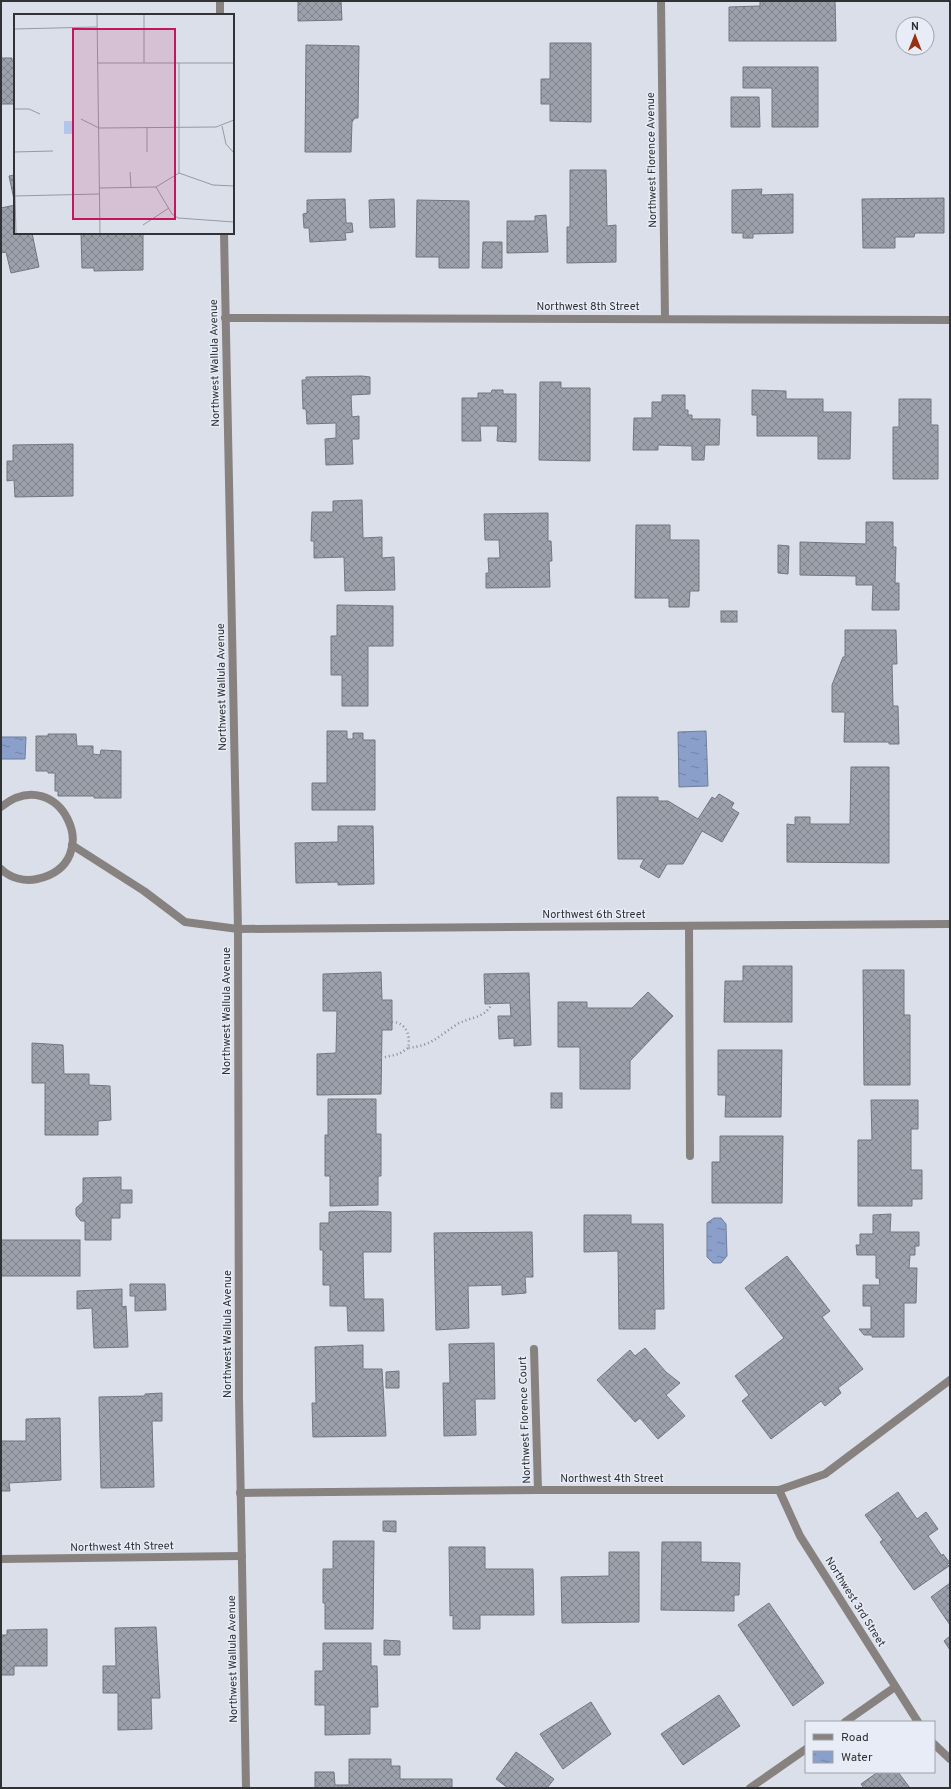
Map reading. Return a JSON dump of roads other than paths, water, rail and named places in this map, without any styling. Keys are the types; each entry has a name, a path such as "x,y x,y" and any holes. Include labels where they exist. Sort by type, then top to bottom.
{"street":[{"path":"220,1 220,14"},
{"name":"Northwest Florence Avenue","path":"661,1 665,319"},
{"name":"Northwest Wallula Avenue","path":"224,234 238,929 240,1493 246,1788"},
{"name":"Northwest 8th Street","path":"225,318 950,320"},
{"path":"1,807 9,800 22,796 36,796 49,799 60,808 68,818 72,831 72,845 68,859 59,870 46,877 32,881 17,879 1,869"},
{"name":"Northwest 6th Street","path":"72,845 144,891 185,922 238,929 950,924"},
{"path":"689,926 690,1156"},
{"name":"Northwest Florence Court","path":"534,1349 538,1490"},
{"name":"Northwest 4th Street","path":"240,1493 538,1490 779,1490 825,1474 950,1380"},
{"name":"Northwest 3rd Street","path":"779,1490 800,1536 917,1721"},
{"name":"Northwest 4th Street","path":"1,1559 242,1556"},
{"path":"846,1721 896,1687"},
{"path":"935,1745 950,1759"},
{"path":"750,1788 805,1750"}],"water":[{"path":"706,731 708,786 679,787 678,732"},
{"path":"1,737 26,737 25,759 1,759"},
{"path":"714,1218 721,1218 726,1224 727,1256 721,1263 713,1263 707,1257 707,1223"}]}
